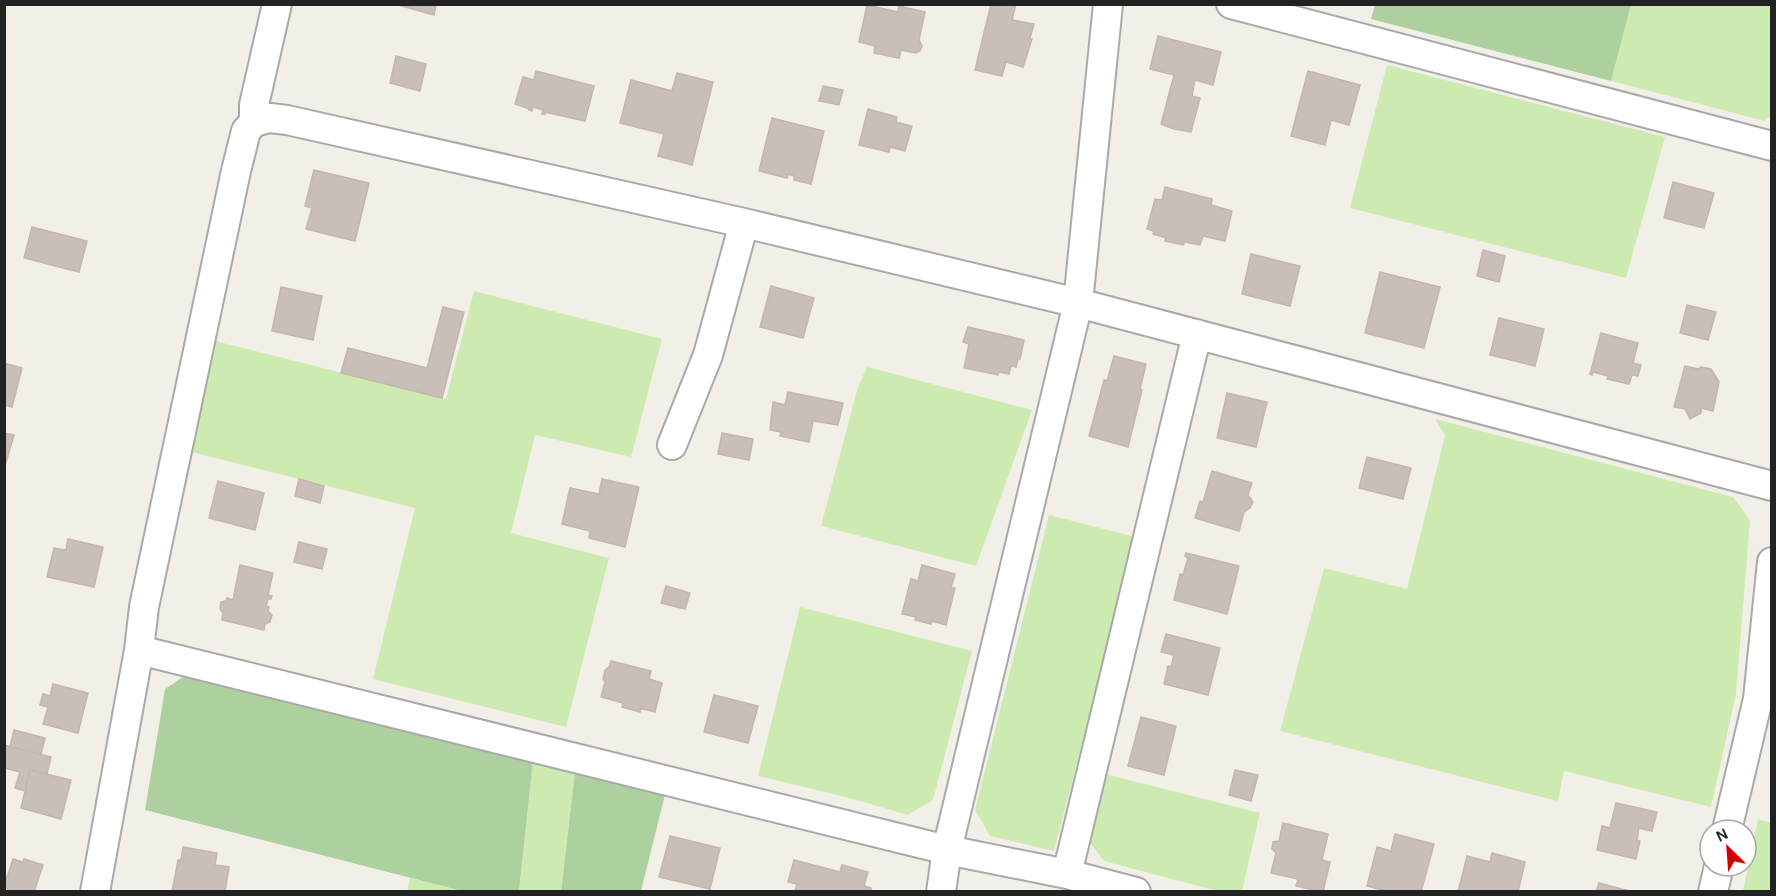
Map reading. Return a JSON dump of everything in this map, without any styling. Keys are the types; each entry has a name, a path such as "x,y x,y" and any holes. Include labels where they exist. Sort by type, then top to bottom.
{"street":[{"path":"254,122 254,105 277,4"},
{"path":"941,891 947,850 1078,303 1108,4"},
{"path":"1231,4 1772,146"},
{"path":"95,891 139,650 144,607 236,171 246,131 254,122 270,118 744,223 1078,303 1772,486"},
{"path":"672,445 708,355 744,223"},
{"path":"1067,874 1197,334"},
{"path":"1730,818 1758,699 1772,562"},
{"path":"139,650 947,850 1067,874 1136,891"}],"green space":[{"path":"1375,4 1631,5 1611,81 1371,19"},
{"path":"1631,5 1771,5 1771,115 1765,121 1611,81"},
{"path":"1387,65 1665,137 1626,278 1350,208"},
{"path":"474,291 662,339 631,457 535,435 511,533 609,558 566,727 373,679 415,508 187,451 211,340 446,399"},
{"path":"867,367 1032,410 976,566 821,526 858,387"},
{"path":"1435,419 1733,497 1750,520 1736,694 1711,807 1564,771 1558,801 1280,731 1324,568 1407,589 1445,435"},
{"path":"1049,515 1136,537 1054,851 990,836 975,810"},
{"path":"800,607 972,651 933,800 908,815 846,797 758,776"},
{"path":"189,673 533,761 519,891 462,891 145,810 165,689"},
{"path":"533,761 575,772 561,891 519,892"},
{"path":"575,772 665,795 641,891 561,892"},
{"path":"1101,773 1260,813 1242,891 1217,891 1104,861 1087,839"},
{"path":"1758,819 1771,823 1771,891 1743,891 1746,878 1758,878"},
{"path":"410,878 462,891 407,892"}],"building":[{"path":"395,4 436,4 434,15"},
{"path":"991,4 1016,4 1012,20 1034,24 1023,67 1006,62 1002,76 975,70"},
{"path":"867,5 898,12 899,6 925,12 919,40 922,46 920,51 916,53 901,50 899,58 874,53 875,46 859,42"},
{"path":"1158,36 1221,52 1213,85 1195,80 1192,96 1200,98 1191,132 1161,124 1174,75 1150,69"},
{"path":"396,56 426,64 420,91 390,83"},
{"path":"536,71 594,86 585,121 545,112 542,114 543,110 533,107 532,111 515,104 523,77 534,80"},
{"path":"1308,71 1360,85 1349,125 1331,120 1325,145 1291,136"},
{"path":"677,73 713,82 692,165 658,156 664,134 620,123 631,80 672,91"},
{"path":"823,86 843,90 839,105 819,101"},
{"path":"868,109 897,117 896,122 912,126 905,151 890,147 889,152 859,145"},
{"path":"772,118 824,131 811,184 794,180 794,176 788,174 787,178 759,171"},
{"path":"314,170 369,183 355,241 306,229 312,208 305,206"},
{"path":"1673,182 1714,193 1704,228 1664,218"},
{"path":"1165,187 1212,199 1211,205 1232,211 1225,241 1203,236 1200,245 1185,242 1183,245 1165,241 1166,238 1153,234 1154,231 1147,229 1155,199 1162,200"},
{"path":"32,227 87,241 79,272 24,258"},
{"path":"1483,250 1505,256 1499,282 1477,276"},
{"path":"1251,254 1300,266 1290,306 1242,294"},
{"path":"1380,272 1440,287 1424,348 1365,333"},
{"path":"771,286 814,298 803,338 760,327"},
{"path":"281,287 322,296 313,340 272,331"},
{"path":"1687,305 1716,312 1708,340 1680,333"},
{"path":"443,307 464,312 442,398 341,373 348,348 427,368"},
{"path":"1499,318 1544,329 1535,366 1490,355"},
{"path":"968,327 1024,340 1016,367 1011,366 1009,374 999,372 998,375 964,368 969,344 963,342"},
{"path":"1601,333 1638,343 1633,363 1641,365 1638,376 1632,375 1629,384 1607,379 1608,376 1593,372 1592,375 1590,374"},
{"path":"1114,356 1146,364 1128,447 1089,436 1104,380 1107,381"},
{"path":"4,363 22,368 12,407 4,405"},
{"path":"1685,366 1711,369 1719,382 1713,411 1701,408 1701,413 1690,419 1685,409 1674,407"},
{"path":"788,392 843,403 838,425 813,421 809,442 780,436 781,432 770,430 773,402 785,405"},
{"path":"1227,393 1267,402 1256,447 1217,438"},
{"path":"4,433 14,435 4,469"},
{"path":"722,433 753,439 749,460 718,454"},
{"path":"1367,457 1411,468 1403,499 1359,488"},
{"path":"1212,471 1252,483 1248,495 1253,502 1244,512 1239,531 1195,518 1200,501 1203,502"},
{"path":"299,479 324,486 320,503 295,496"},
{"path":"602,479 639,487 625,547 589,538 590,531 562,524 570,488 599,494"},
{"path":"218,481 264,493 255,530 209,518"},
{"path":"68,539 103,547 94,587 47,577 54,548 66,550"},
{"path":"299,542 327,549 322,569 294,562"},
{"path":"1186,553 1239,566 1227,614 1174,600 1180,574 1183,575 1188,558 1185,556"},
{"path":"240,565 273,573 268,595 272,596 268,599 266,606 269,607 268,611 272,615 270,622 265,624 264,630 222,620 221,602 226,601 227,598 233,600"},
{"path":"922,565 955,574 951,588 955,588 946,625 915,620 916,617 902,614 911,579 918,581"},
{"path":"666,586 690,593 685,609 661,603"},
{"path":"1166,634 1220,648 1208,695 1164,684 1168,666 1171,667 1174,655 1161,652"},
{"path":"611,661 651,671 649,679 662,683 655,712 640,708 640,712 622,707 623,703 601,697 605,670"},
{"path":"53,684 88,693 78,733 43,724 48,707 40,705 43,694 50,696"},
{"path":"714,695 758,706 748,743 704,732"},
{"path":"1141,717 1176,726 1164,775 1128,766"},
{"path":"14,730 45,738 41,754 10,747"},
{"path":"4,745 51,757 47,774 30,770 25,791 15,788 20,772 4,768"},
{"path":"30,770 71,780 61,819 21,808"},
{"path":"1235,770 1258,775 1251,801 1229,795"},
{"path":"1616,803 1657,812 1652,831 1639,828 1637,840 1640,841 1636,859 1597,850 1602,826 1610,828"},
{"path":"1283,823 1328,834 1322,860 1330,862 1323,892 1296,886 1298,879 1271,873 1276,853 1272,849 1273,842 1279,841"},
{"path":"1395,834 1434,844 1421,892 1389,892 1367,886 1377,847 1391,851"},
{"path":"670,836 720,848 710,889 659,877"},
{"path":"183,847 217,853 215,865 229,867 225,892 172,892"},
{"path":"1492,853 1525,862 1518,892 1458,892 1467,856 1490,862"},
{"path":"13,859 23,862 24,859 43,865 34,892 4,892"},
{"path":"794,860 840,872 842,865 868,872 864,886 871,888 871,892 795,892 797,884 788,882"},
{"path":"1599,883 1633,892 1596,892"}]}
